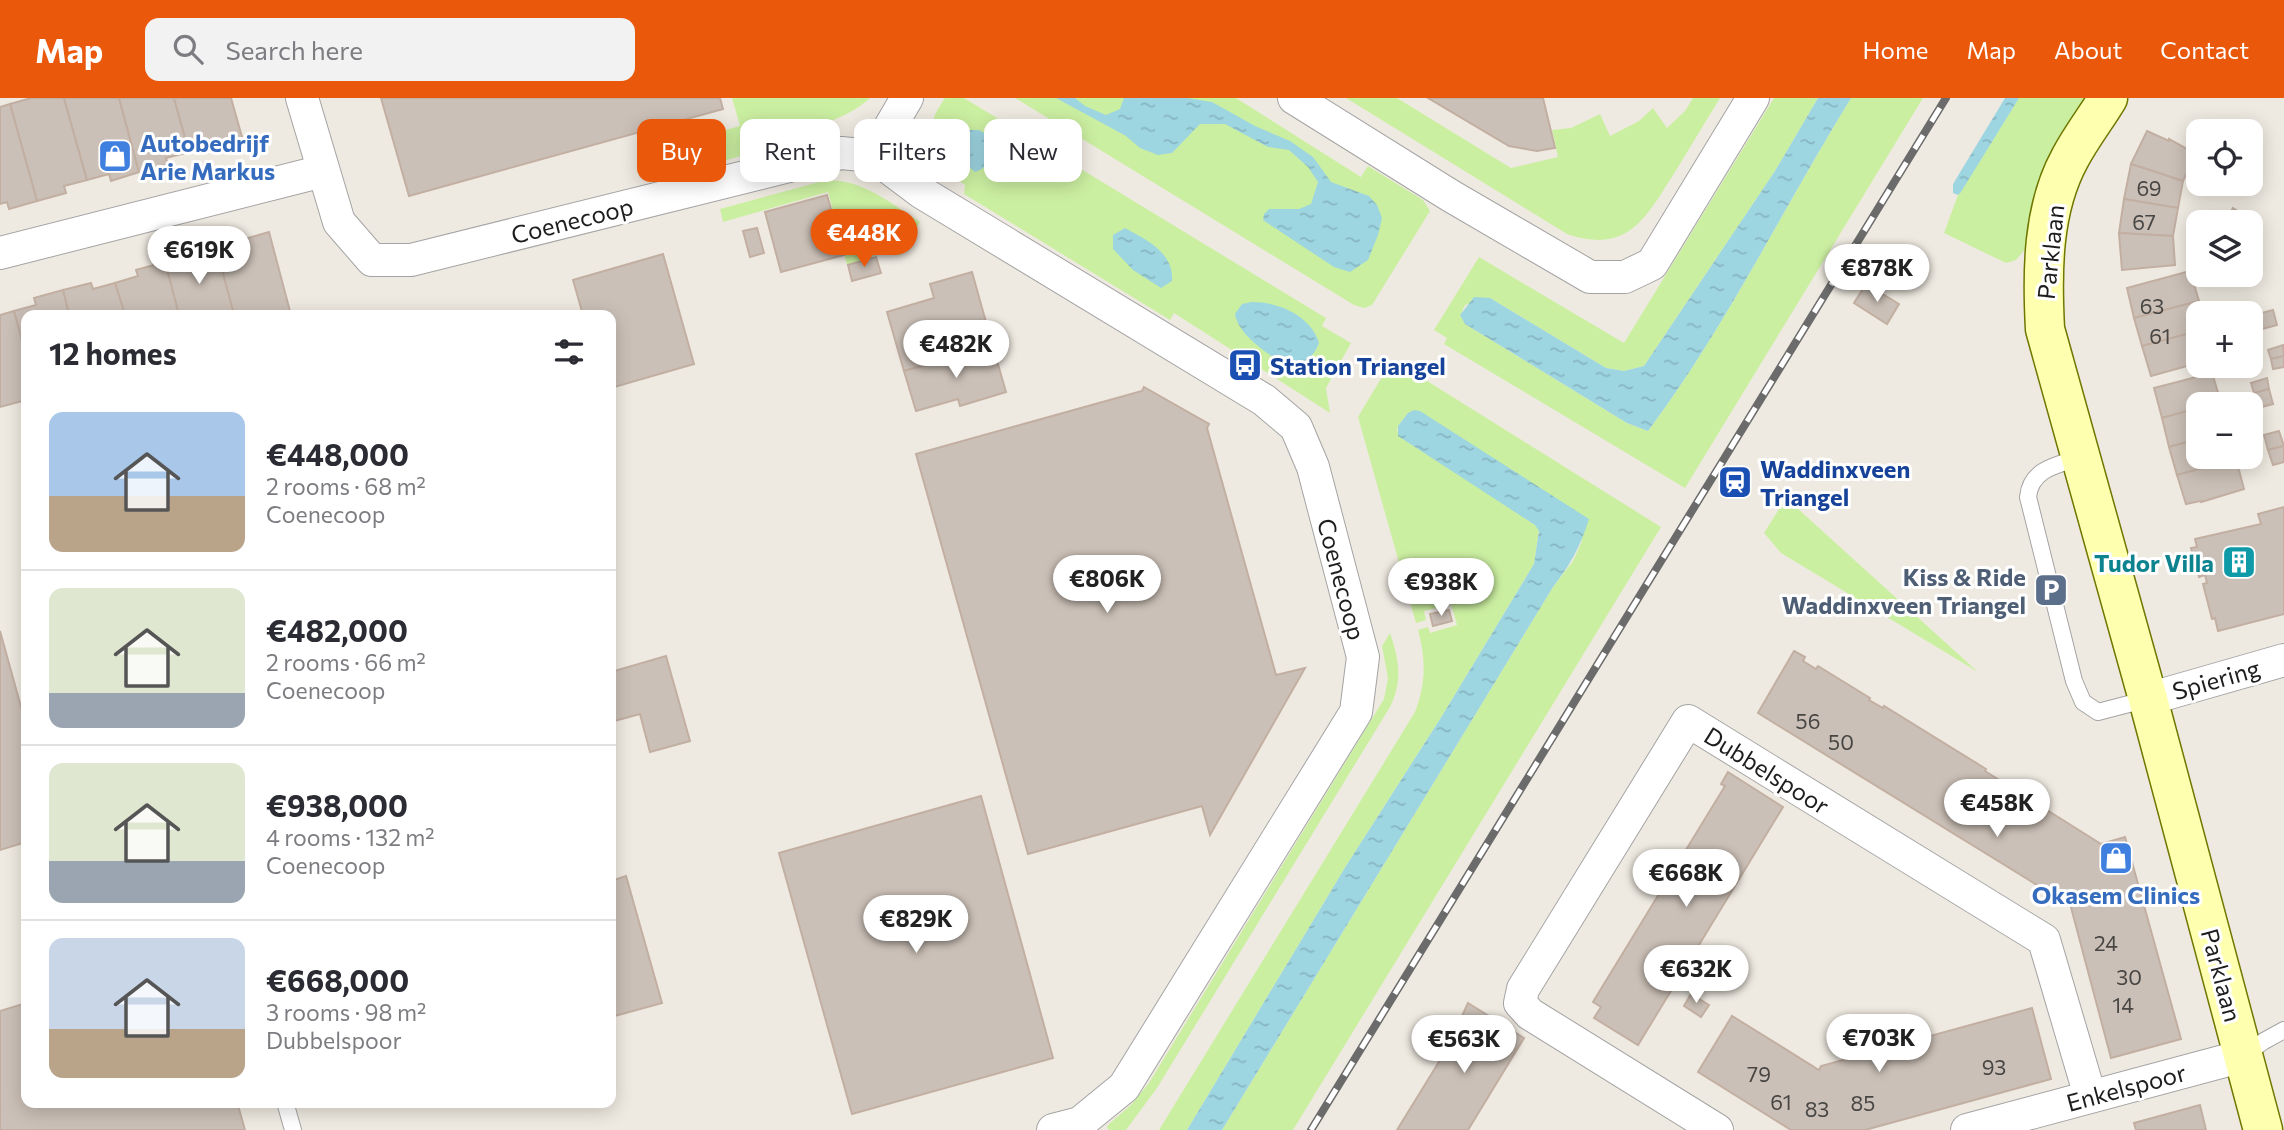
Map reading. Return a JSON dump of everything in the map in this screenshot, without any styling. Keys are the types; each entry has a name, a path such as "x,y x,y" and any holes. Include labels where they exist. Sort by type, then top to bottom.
{"street":[{"name":"Coenecoop","path":"302,98 339,222 372,260 411,260 841,153 854,154"},
{"path":"895,119 907,98"},
{"path":"1294,98 1590,277 1625,277 1652,264 1753,98"},
{"name":"Parklaan","path":"2108,98 2069,160 2054,197 2046,238 2043,282 2045,329 2148,699 2263,1130"},
{"path":"0,253 323,171"},
{"name":"Coenecoop","path":"908,182 1264,400 1296,427 1313,467 1363,657 1356,712 1124,1087 1080,1123 1053,1130"},
{"name":"Spiering","path":"2148,699 2284,660"},
{"name":"Dubbelspoor","path":"1717,1130 1530,1014 1520,1003 1523,989 1689,721 2045,940 2090,1096"},
{"name":"Enkelspoor","path":"1967,1130 2244,1056"}],"lane":[{"path":"2082,457 2036,475 2029,485 2028,497 2074,681 2083,702 2098,712 2148,699"},
{"path":"2244,1056 2284,1030"},
{"path":"287,1108 293,1130"}],"green space":[{"path":"732,98 870,98 835,119 740,119 740,126"},
{"path":"945,98 964,98 999,119 984,119 984,182 1082,182 1082,170 1326,318 1322,326 1351,343 1326,388 1330,413 1174,313 1170,320 964,194 965,185 962,182 970,182 970,119 934,119"},
{"path":"1015,98 1236,98 1361,177 1368,166 1423,200 1430,211 1372,305 1364,308 1354,305 1082,139 1082,119 1049,119"},
{"path":"1346,98 1397,98 1511,168 1558,157 1552,130 1571,128 1600,114 1610,136 1639,121 1653,108 1667,128 1685,111 1693,98 1720,98 1655,204 1633,228 1606,240 1567,234"},
{"path":"1774,98 1818,98 1775,171 1644,366 1624,371 1606,368 1490,298 1465,305 1461,314 1465,324 1627,423 1648,431 1729,309 1851,98 1923,98 1685,488 1444,344 1447,338 1434,330 1479,257 1624,343"},
{"path":"2019,98 2086,98 2050,156 2039,182 2027,247 2016,260 2006,263 1944,233 1958,195"},
{"path":"740,126 740,156 726,160 726,130"},
{"path":"840,181 874,193 920,222 901,255 879,254 847,265 828,192 723,222 720,209 819,182"},
{"path":"1389,365 1404,375 1408,369 1661,527 1293,1130 1222,1130 1553,587 1573,561 1582,541 1408,413 1397,431 1535,525 1539,530 1534,564 1442,716 1346,866 1187,1130 1159,1130 1415,712 1424,671 1418,630 1428,627 1430,633 1457,625 1451,604 1424,611 1426,620 1416,623 1358,417"},
{"path":"1786,498 1978,672 1781,553 1764,533"},
{"path":"1390,633 1396,652 1398,679 1390,707 1157,1088 1126,1130 1109,1130 1109,1124 1131,1105 1149,1083 1384,699 1388,678 1382,646"}],"water":[{"path":"1056,98 1075,98 1085,106 1106,115 1120,109 1124,98 1187,98 1212,102 1255,126 1290,141 1313,157 1331,182 1369,196 1377,205 1382,218 1368,260 1350,272 1334,267 1263,220 1269,209 1299,209 1311,204 1318,182 1308,167 1289,150 1268,147 1225,124 1200,124 1172,153 1158,155 1140,148 1126,136"},
{"path":"1818,98 1851,98 1729,309 1648,431 1627,423 1465,324 1460,315 1474,297 1490,298 1606,368 1624,371 1644,366 1775,171"},
{"path":"2005,98 2019,98 1961,192 1958,195 1953,193 1953,184"},
{"path":"970,130 984,133 984,166 975,172 970,167"},
{"path":"1125,228 1164,255 1169,263 1172,281 1161,288 1133,270 1113,249 1113,235"},
{"path":"1252,302 1283,308 1301,318 1315,333 1319,343 1314,353 1302,364 1292,367 1263,350 1248,337 1237,322 1235,314 1242,304"},
{"path":"1420,411 1589,519 1570,563 1222,1130 1187,1130 1346,866 1442,716 1534,564 1539,531 1535,525 1398,436 1398,426 1408,413"}],"building":[{"path":"31,98 64,98 87,180 64,186 66,193 37,201 10,104"},
{"path":"64,98 119,98 139,172 111,181 109,174 87,180"},
{"path":"119,98 174,98 189,152 166,158 168,164 139,172"},
{"path":"174,98 231,98 244,144 213,153 211,145 189,152"},
{"path":"381,98 720,98 723,109 687,119 637,119 637,133 409,196"},
{"path":"1428,98 1543,98 1555,148 1537,151 1509,146"},
{"path":"10,104 37,201 9,209 7,202 0,204 0,107"},
{"path":"2147,131 2186,148 2186,175 2183,181 2131,164"},
{"path":"2131,164 2183,181 2178,208 2124,199"},
{"path":"827,195 844,255 781,272 765,212"},
{"path":"2124,199 2178,208 2173,236 2119,233"},
{"path":"757,228 764,253 750,257 743,231"},
{"path":"269,232 290,310 233,310 218,255 240,248 238,241"},
{"path":"2119,233 2173,236 2175,265 2122,270"},
{"path":"193,254 195,261 218,255 233,310 178,310 165,262"},
{"path":"663,254 694,364 616,387 616,310 582,310 573,280"},
{"path":"876,257 881,273 852,281 848,265"},
{"path":"165,262 178,310 123,310 115,283 138,276 136,270"},
{"path":"972,272 993,347 904,371 887,312 934,298 930,284"},
{"path":"2186,272 2186,287 2195,287 2199,301 2186,301 2186,304 2134,318 2127,288"},
{"path":"91,283 93,289 115,283 123,310 68,310 63,290"},
{"path":"1866,284 1899,304 1887,324 1854,303"},
{"path":"63,290 68,310 21,310 21,337 14,311 36,305 34,298"},
{"path":"2186,304 2186,334 2142,346 2134,318"},
{"path":"2273,310 2277,325 2263,329 2263,313"},
{"path":"14,311 21,337 21,401 0,407 0,315"},
{"path":"2186,334 2186,366 2151,376 2142,346"},
{"path":"2283,345 2284,356 2271,359 2268,350"},
{"path":"993,347 1006,392 960,406 958,399 916,411 904,371"},
{"path":"2284,356 2284,367 2273,369 2271,359"},
{"path":"2193,378 2214,378 2218,392 2186,392 2186,411 2162,418 2154,388"},
{"path":"2267,378 2269,389 2254,392 2251,383"},
{"path":"1144,387 1209,424 1207,428 1276,675 1305,668 1210,835 1202,806 1028,854 916,454 1142,391"},
{"path":"2269,389 2273,404 2263,407 2263,392 2258,392"},
{"path":"2186,411 2186,442 2169,447 2162,418"},
{"path":"2279,431 2284,446 2268,450 2264,435"},
{"path":"2186,442 2186,469 2200,469 2177,475 2169,447"},
{"path":"2284,446 2284,462 2273,465 2268,450"},
{"path":"2199,469 2239,469 2244,489 2186,504 2177,475"},
{"name":"Tudor Villa","path":"2284,507 2284,614 2218,631 2203,584 2207,583 2205,575 2199,577 2191,548 2197,547 2195,539 2261,524 2258,514"},
{"path":"1449,610 1452,621 1433,626 1430,614"},
{"path":"0,631 21,707 21,844 0,850"},
{"path":"1794,651 1805,657 1803,661 1816,669 1818,666 1870,698 1869,700 1883,708 1884,706 2101,844 2125,837 2181,1039 2111,1058 2068,896 2058,898 1758,713"},
{"path":"666,656 690,741 650,752 640,714 616,721 616,671"},
{"path":"1728,772 1783,807 1638,1045 1594,1018 1601,1007 1593,1002 1725,786 1721,784"},
{"path":"981,796 1053,1058 852,1114 779,853"},
{"path":"626,876 662,1003 616,1016 616,879"},
{"path":"1691,994 1709,1005 1701,1017 1684,1006"},
{"path":"1468,1003 1524,1038 1468,1130 1397,1130 1466,1018 1462,1016"},
{"path":"21,1005 21,1108 239,1108 245,1130 0,1130 0,1011"},
{"path":"2032,1008 2051,1079 1865,1130 1791,1130 1698,1072 1732,1016 1819,1070 1821,1066"},
{"path":"2200,1105 2206,1130 2136,1130 2134,1123"}],"railway":[{"path":"1311,1130 1946,98"}],"place":[{"name":"Autobedrijf Arie Markus","path":"115,156"},
{"name":"Station Triangel","path":"1245,365"},
{"name":"Waddinxveen Triangel","path":"1735,482"},
{"name":"Tudor Villa","path":"2239,562"},
{"name":"Kiss & Ride Waddinxveen Triangel","path":"2051,590"},
{"name":"Okasem Clinics","path":"2116,858"}]}
